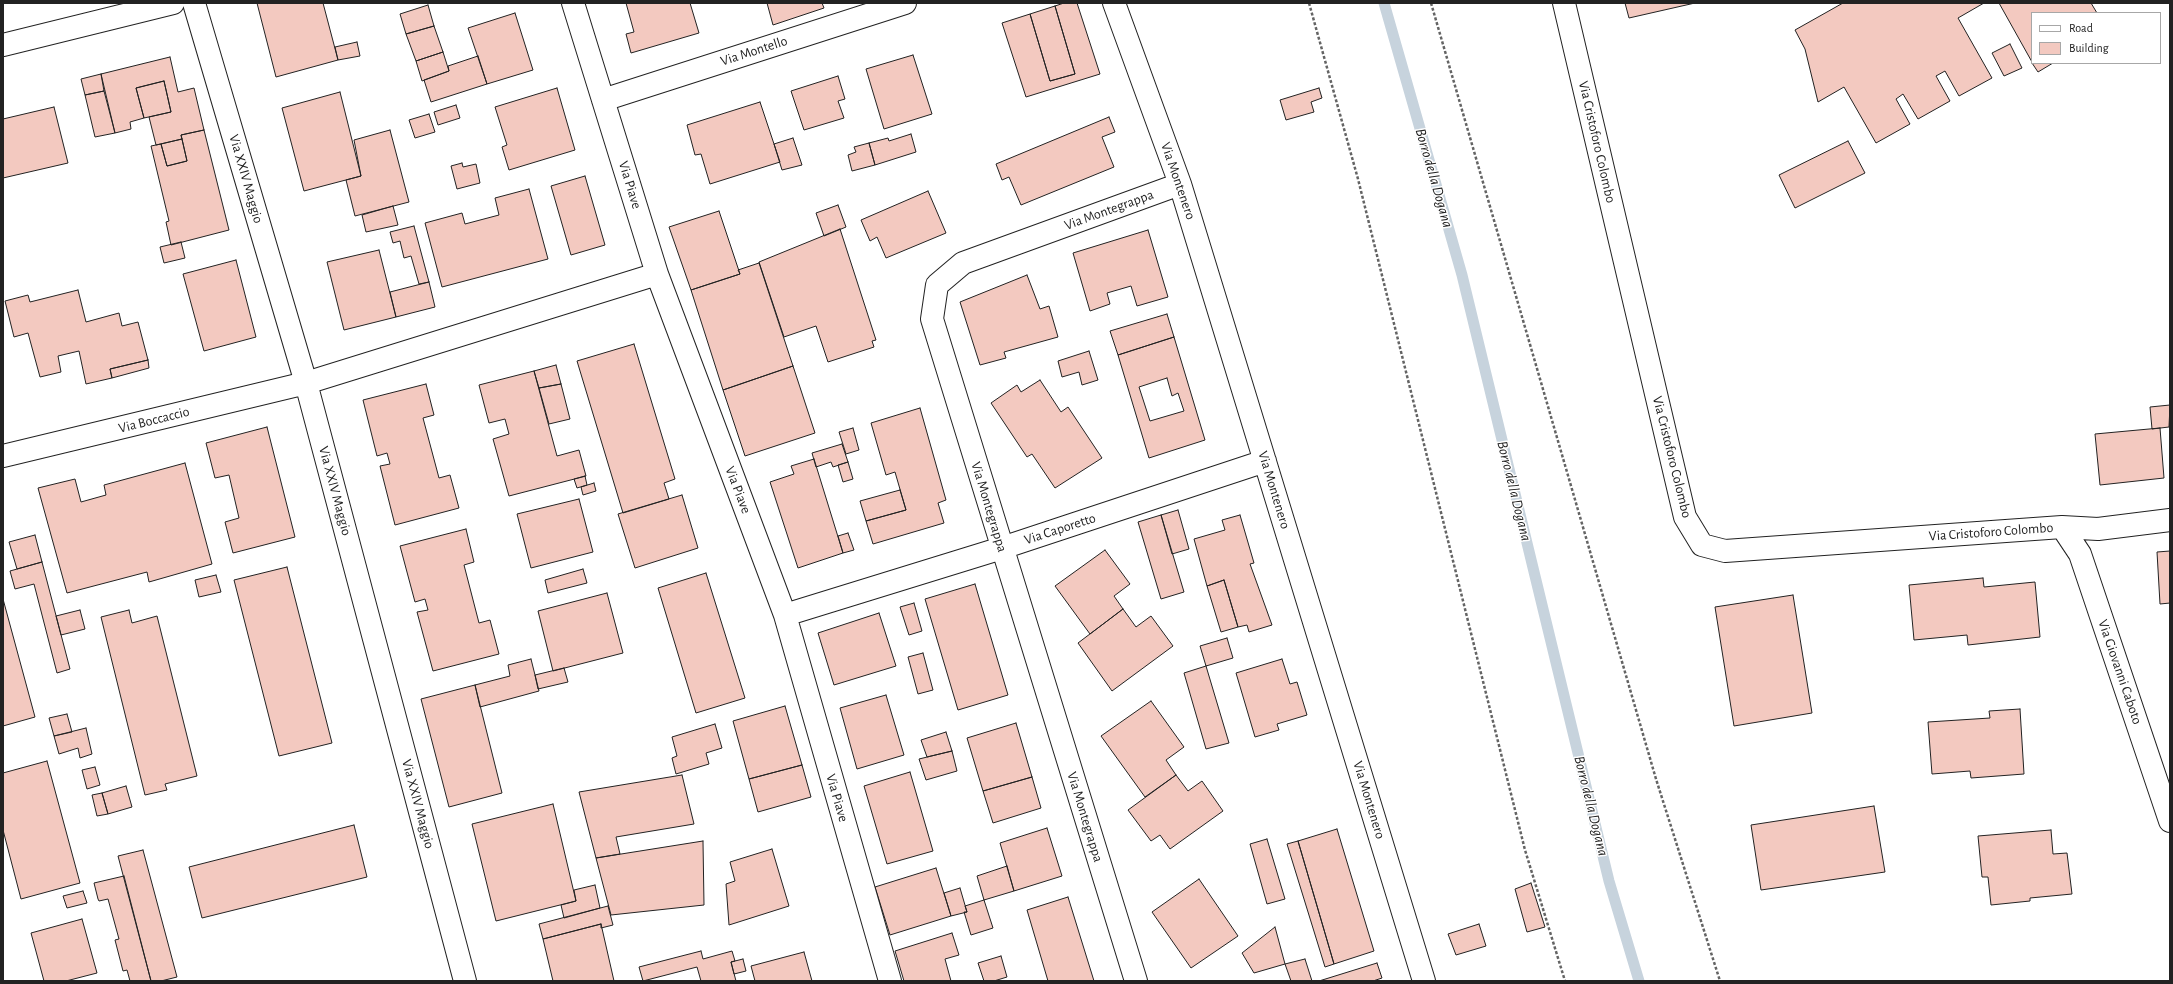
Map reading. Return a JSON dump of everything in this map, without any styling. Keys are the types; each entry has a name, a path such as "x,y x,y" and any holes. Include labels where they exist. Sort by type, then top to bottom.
{"street":[{"path":"3,45 173,3"},
{"name":"Via XXIV Maggio","path":"194,3 306,383 465,981"},
{"name":"Via Piave","path":"573,3 657,274 785,615 890,981"},
{"name":"Via Montello","path":"603,100 905,3"},
{"name":"Via Montenero","path":"1114,3 1180,184 1424,981"},
{"name":"Via Cristoforo Colombo","path":"1564,3 1685,517 1702,544 1725,551 2062,528 2098,528 2170,520"},
{"name":"Via Montegrappa","path":"1136,981 932,319 937,285 963,263 1180,184"},
{"name":"Via Boccaccio","path":"3,456 306,383 657,274"},
{"name":"Via Caporetto","path":"785,615 1002,548 1265,461"},
{"name":"Via Giovanni Caboto","path":"2062,528 2080,554 2170,821"}],"path":[{"path":"1309,3 1358,179 1523,842 1565,981"},
{"path":"1432,3 1656,779 1720,981"}],"building":[{"path":"257,3 323,3 338,60 276,77"},
{"path":"626,3 690,3 699,33 631,53 626,34 634,32"},
{"path":"767,3 822,3 824,8 773,25"},
{"path":"1064,3 1077,3 1100,74 1026,97 1002,23 1030,14 1050,81 1075,74 1055,6"},
{"path":"1625,3 1695,3 1629,18"},
{"path":"1843,3 1984,3 1958,18 1992,78 1959,96 1945,71 1936,76 1950,101 1918,119 1903,94 1896,99 1910,124 1876,143 1844,87 1818,102 1805,49 1795,30"},
{"path":"1999,3 2091,3 2096,12 2031,12 2031,60"},
{"path":"428,5 434,26 406,34 400,14"},
{"path":"1055,6 1075,74 1050,81 1030,14"},
{"path":"515,13 533,70 487,84 468,28"},
{"path":"434,26 443,52 416,61 406,34"},
{"path":"357,42 360,56 338,60 335,47"},
{"path":"2010,44 2022,68 2004,76 1992,53"},
{"path":"443,52 449,71 422,81 416,61"},
{"path":"913,55 932,114 884,129 866,69"},
{"path":"478,56 487,84 431,102 424,80 449,71 448,66"},
{"path":"170,57 178,92 194,88 204,130 181,135 182,139 156,145 149,117 171,112 164,81 136,88 144,118 130,122 131,129 115,133 101,74"},
{"path":"2033,64 2051,64 2038,72"},
{"path":"101,74 104,91 85,95 81,79"},
{"path":"838,76 845,99 838,101 844,118 804,130 791,91"},
{"path":"164,81 171,112 144,118 136,88"},
{"path":"557,88 575,150 509,170 502,147 507,145 495,107"},
{"path":"1319,88 1322,98 1311,102 1314,112 1286,120 1280,100"},
{"path":"104,91 115,133 95,137 85,95"},
{"path":"340,92 361,176 304,191 282,108"},
{"path":"760,102 780,162 710,184 701,154 695,155 687,125"},
{"path":"456,105 460,118 438,125 434,112"},
{"path":"54,107 68,163 3,178 3,119"},
{"path":"429,114 435,132 415,138 409,120"},
{"path":"1109,117 1115,132 1102,137 1114,167 1021,205 1009,177 1002,180 996,164"},
{"path":"204,130 229,230 171,245 166,222 169,221 151,146 161,144 167,166 187,161 181,135"},
{"path":"390,130 409,202 355,216 346,180 361,176 354,140"},
{"path":"911,134 916,152 875,165 869,143 888,138 889,141"},
{"path":"793,138 802,165 782,170 774,144"},
{"path":"182,139 187,161 167,166 161,144"},
{"path":"1848,141 1865,173 1795,208 1779,175"},
{"path":"869,143 875,165 852,171 848,155 856,152 854,147"},
{"path":"462,163 463,167 476,164 480,183 457,189 451,166"},
{"path":"585,176 605,245 571,255 551,186"},
{"path":"529,189 548,259 442,287 425,223 462,213 465,224 499,215 495,198"},
{"path":"928,191 946,233 886,258 877,237 870,241 861,220"},
{"path":"838,205 846,227 824,236 816,213"},
{"path":"393,206 398,225 366,232 362,215"},
{"path":"719,211 740,274 691,290 669,227"},
{"path":"414,226 429,282 419,284 411,256 404,258 400,241 393,243 390,232"},
{"path":"840,229 876,340 872,341 874,347 828,362 816,326 784,337 759,262"},
{"path":"1148,230 1168,297 1137,306 1131,286 1107,293 1110,304 1090,311 1073,253"},
{"path":"181,242 185,258 164,263 160,247"},
{"path":"379,250 396,317 344,330 327,262"},
{"path":"236,260 256,337 204,351 183,274"},
{"path":"759,263 793,366 723,390 691,290 740,274 738,270"},
{"path":"1027,275 1040,309 1049,306 1058,337 1004,352 1006,358 980,365 960,302"},
{"path":"429,282 435,307 396,317 390,292"},
{"path":"78,290 86,322 119,313 122,326 138,322 148,360 110,369 112,378 86,384 79,351 58,356 61,372 40,377 28,333 14,337 5,301 28,295 30,302"},
{"path":"1167,314 1174,337 1118,355 1110,331"},
{"path":"1174,337 1205,440 1149,458 1118,355","holes":["1167,378 1172,396 1178,393 1184,411 1150,421 1139,387"]},
{"path":"634,344 675,479 664,483 669,499 623,513 577,361"},
{"path":"1089,351 1098,380 1082,385 1079,372 1062,377 1058,361"},
{"path":"148,360 149,368 112,378 110,369"},
{"path":"556,365 561,384 539,388 534,371"},
{"path":"793,366 815,433 745,456 723,390"},
{"path":"534,371 557,456 579,450 586,476 509,496 493,439 509,434 505,419 489,423 479,385"},
{"path":"1040,380 1061,412 1068,407 1102,458 1055,488 1032,454 1027,457 991,403 1017,385 1021,392"},
{"path":"426,384 434,415 423,418 439,478 450,475 459,508 395,525 380,466 390,464 387,453 377,456 363,400"},
{"path":"561,384 570,419 549,424 539,388"},
{"path":"2170,405 2169,427 2152,429 2150,407"},
{"path":"920,408 946,500 938,503 944,523 873,544 866,521 906,510 895,472 886,475 871,423"},
{"path":"267,427 295,537 233,553 225,522 239,518 229,475 215,478 206,443"},
{"path":"853,428 859,450 846,454 839,432"},
{"path":"2160,428 2164,478 2100,485 2095,434"},
{"path":"842,444 848,462 833,467 831,462 816,467 812,453"},
{"path":"814,459 843,553 798,568 770,482 794,474 791,466"},
{"path":"848,462 853,479 843,482 838,465"},
{"path":"185,463 212,564 149,582 147,572 67,593 38,488 75,479 81,502 106,495 104,485"},
{"path":"585,476 587,485 577,488 574,479"},
{"path":"594,483 596,491 583,495 581,487"},
{"path":"900,490 906,510 866,521 860,501"},
{"path":"682,495 698,548 635,568 618,514"},
{"path":"579,499 593,552 531,568 517,514"},
{"path":"1178,510 1189,549 1172,554 1161,515"},
{"path":"1161,515 1184,592 1161,599 1138,522"},
{"path":"1240,515 1254,563 1250,564 1272,625 1249,632 1247,625 1238,627 1224,580 1207,586 1194,539 1225,530 1222,520"},
{"path":"466,529 474,562 464,565 479,623 490,620 499,654 433,671 417,612 428,610 425,599 415,602 400,546"},
{"path":"848,533 854,550 843,553 838,536"},
{"path":"35,535 42,562 17,569 9,542"},
{"path":"1105,550 1130,584 1114,596 1123,609 1090,634 1055,586"},
{"path":"2170,551 2170,603 2160,604 2157,552"},
{"path":"42,562 70,669 57,673 34,584 15,589 10,571"},
{"path":"287,567 332,743 279,756 234,580"},
{"path":"583,569 587,583 548,593 545,580"},
{"path":"706,573 745,698 696,713 658,588"},
{"path":"216,575 221,592 199,597 195,580"},
{"path":"1983,578 1984,587 2035,582 2040,637 1968,645 1967,635 1914,640 1909,585"},
{"path":"1224,580 1238,627 1221,632 1207,586"},
{"path":"975,584 1008,695 958,710 925,599"},
{"path":"607,593 623,653 553,671 538,611"},
{"path":"1793,595 1812,713 1734,726 1715,607"},
{"path":"3,599 35,717 3,726"},
{"path":"914,603 922,631 909,635 900,607"},
{"path":"1123,609 1136,627 1151,616 1173,646 1112,691 1078,643"},
{"path":"80,610 85,629 61,635 56,616"},
{"path":"129,610 132,623 157,616 197,776 165,784 167,790 145,795 101,617"},
{"path":"879,613 896,666 834,685 818,633"},
{"path":"1227,638 1233,658 1206,666 1200,646"},
{"path":"923,653 933,690 918,694 908,657"},
{"path":"531,659 539,691 480,707 475,685 510,676 508,665"},
{"path":"1282,659 1290,684 1297,682 1307,715 1277,724 1279,730 1255,737 1236,673"},
{"path":"1206,666 1229,743 1206,749 1184,673"},
{"path":"564,668 568,682 538,689 535,675"},
{"path":"475,685 502,793 449,807 421,699"},
{"path":"886,695 904,755 857,769 840,708"},
{"path":"1151,701 1184,747 1166,760 1176,775 1145,797 1101,736"},
{"path":"785,706 802,765 749,779 733,721"},
{"path":"2020,709 2024,774 1971,778 1970,771 1932,774 1928,722 1990,718 1989,711"},
{"path":"67,714 72,732 54,736 49,718"},
{"path":"1016,723 1032,777 983,791 967,738"},
{"path":"715,724 722,748 706,753 709,764 676,774 672,758 677,756 672,737"},
{"path":"86,728 92,754 80,758 78,748 59,754 54,736"},
{"path":"946,732 952,751 927,757 921,740"},
{"path":"952,751 957,771 926,780 919,759"},
{"path":"47,761 80,883 21,899 3,830 3,773"},
{"path":"802,765 811,797 758,812 749,779"},
{"path":"95,767 100,785 87,789 82,770"},
{"path":"910,772 933,851 887,864 864,786"},
{"path":"682,775 694,824 616,837 620,854 596,858 579,792"},
{"path":"1176,775 1188,791 1202,781 1223,811 1170,849 1160,835 1151,841 1128,810"},
{"path":"1032,777 1041,808 993,823 983,791"},
{"path":"126,786 132,807 108,814 102,793"},
{"path":"102,793 108,814 97,816 92,795"},
{"path":"553,804 576,901 496,921 472,824"},
{"path":"1874,806 1885,872 1761,890 1751,825"},
{"path":"354,825 367,877 202,918 189,867"},
{"path":"1047,828 1062,876 1014,891 1000,843"},
{"path":"1337,829 1374,951 1334,964 1298,841"},
{"path":"2051,830 2053,854 2067,853 2072,894 2030,898 2030,901 1991,905 1988,877 1982,877 1978,836"},
{"path":"1267,839 1285,899 1267,904 1250,844"},
{"path":"703,841 704,905 611,915 596,858"},
{"path":"1298,841 1334,964 1325,967 1287,844"},
{"path":"772,849 789,906 729,925 726,884 735,881 730,862"},
{"path":"143,850 177,977 161,981 151,981 118,856"},
{"path":"1007,866 1014,891 984,900 977,876"},
{"path":"936,868 951,916 890,935 875,887"},
{"path":"124,876 151,981 130,981 127,970 123,971 115,940 119,939 108,899 99,901 98,899 94,883"},
{"path":"1199,879 1238,936 1191,968 1152,912"},
{"path":"1531,883 1545,927 1527,932 1515,889"},
{"path":"595,885 600,908 564,918 561,905 576,901 574,890"},
{"path":"960,888 967,912 951,916 944,893"},
{"path":"83,891 87,903 67,908 63,896"},
{"path":"1068,897 1094,981 1048,981 1027,910"},
{"path":"984,900 993,928 971,935 964,912 967,912 965,906"},
{"path":"608,906 613,925 601,928 601,924 543,939 539,924"},
{"path":"82,919 97,973 66,981 44,981 31,933"},
{"path":"601,924 614,981 553,981 543,939"},
{"path":"1479,924 1486,946 1456,955 1448,934"},
{"path":"1275,927 1285,964 1254,973 1242,953"},
{"path":"952,933 959,955 945,959 951,981 904,981 895,951"},
{"path":"701,951 703,959 732,951 735,961 731,962 736,981 701,981 697,967 643,981 639,967"},
{"path":"804,952 812,981 755,981 751,966"},
{"path":"1001,956 1007,977 994,981 984,981 978,963"},
{"path":"743,959 746,971 734,974 731,962"},
{"path":"1305,959 1312,981 1291,981 1285,964"},
{"path":"1377,963 1382,978 1373,981 1319,981"}],"waterway":[{"name":"Borro della Dogana","path":"1384,3 1462,275 1609,881 1639,981"}]}
